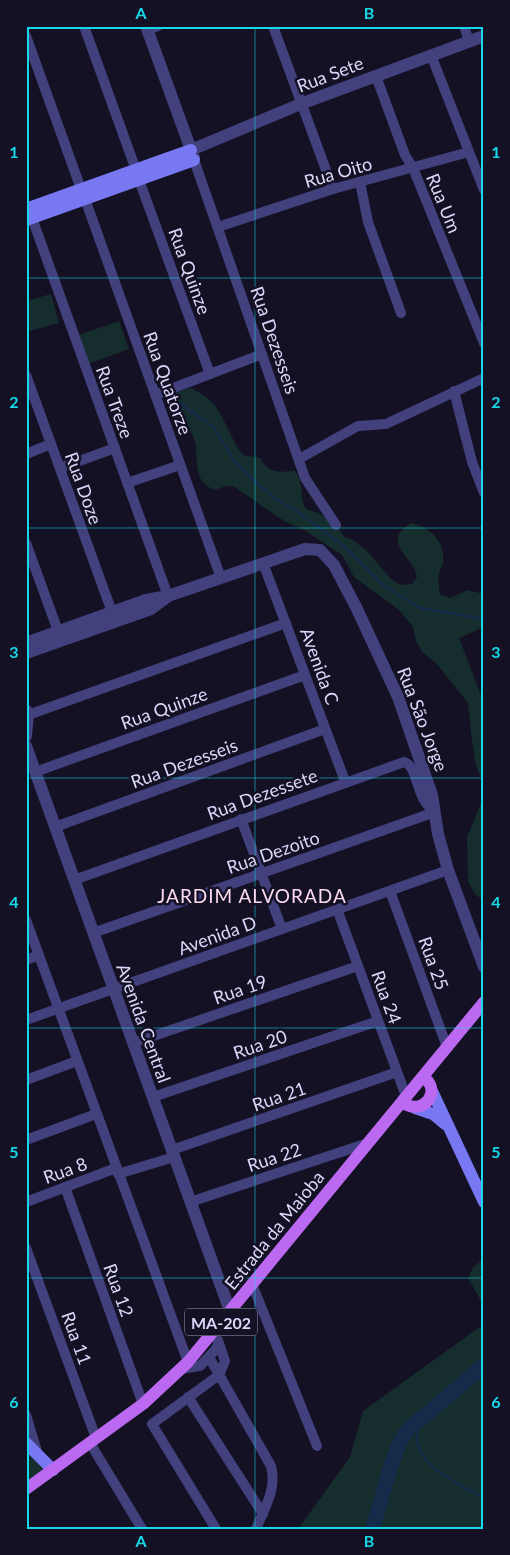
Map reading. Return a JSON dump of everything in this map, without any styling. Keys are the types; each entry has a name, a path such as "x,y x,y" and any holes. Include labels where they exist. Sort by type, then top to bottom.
{"main road":[{"path":"28,213 193,155"},
{"name":"MA-202","path":"409,1103 427,1102 428,1085 443,1052 484,1002"},
{"path":"428,1085 484,1202"},
{"name":"MA-202","path":"409,1103 428,1085"},
{"path":"409,1103 433,1114 450,1129"},
{"name":"Estrada da Maioba","path":"26,1489 143,1404 184,1365 385,1123 409,1103"},
{"path":"26,1443 53,1470"}],"street":[{"name":"Rua Quinze","path":"84,26 210,374"},
{"path":"273,26 303,103 333,189"},
{"path":"464,26 469,41"},
{"path":"150,28 193,155"},
{"name":"Rua Quatorze","path":"26,36 221,578"},
{"name":"Rua Sete","path":"193,155 303,103 484,36"},
{"path":"430,55 484,190"},
{"name":"Rua Um","path":"376,76 405,155 484,343"},
{"name":"Rua Oito","path":"218,227 333,189 469,152"},
{"name":"Rua Dezesseis","path":"193,155 305,478 336,525"},
{"path":"360,182 368,222 401,313"},
{"name":"Rua Treze","path":"28,213 168,596"},
{"path":"156,395 262,354"},
{"name":"Rua Doze","path":"26,375 112,612"},
{"path":"299,459 358,426 386,424 484,378"},
{"path":"454,391 472,462 484,493"},
{"path":"26,454 51,444"},
{"path":"60,468 115,448"},
{"path":"128,483 180,464"},
{"path":"26,543 58,632"},
{"name":"Rua São Jorge","path":"264,563 305,549 316,549 326,555 334,565 375,644 398,697 424,770 448,870 484,967"},
{"path":"26,643 146,600 168,596 264,563"},
{"name":"Avenida C","path":"264,563 344,782"},
{"path":"26,653 151,609 168,596"},
{"path":"26,736 27,712 286,623"},
{"name":"Rua Quinze","path":"35,772 305,675"},
{"name":"Rua Dezesseis","path":"55,827 325,729"},
{"name":"Avenida Central","path":"26,746 230,1311"},
{"name":"Rua Dezessete","path":"74,880 404,762 412,766 422,798 428,807 435,812"},
{"name":"Rua Dezoito","path":"93,933 435,812"},
{"path":"241,819 282,929"},
{"name":"Avenida D","path":"26,1020 448,870"},
{"name":"Rua 25","path":"390,890 443,1052"},
{"name":"Rua 24","path":"337,909 409,1103"},
{"path":"26,920 117,1171 184,1365 197,1368 219,1343"},
{"path":"26,960 39,955"},
{"name":"Rua 19","path":"133,1043 358,966"},
{"name":"Rua 20","path":"152,1097 378,1021"},
{"path":"26,1080 77,1061"},
{"name":"Rua 21","path":"173,1153 397,1072"},
{"path":"26,1140 96,1114"},
{"name":"Rua 22","path":"190,1202 368,1143"},
{"name":"Rua 8","path":"26,1202 65,1187 173,1153"},
{"name":"Rua 12","path":"65,1187 143,1404"},
{"name":"Rua 11","path":"26,1248 93,1441 142,1529"},
{"path":"252,1284 317,1446"},
{"path":"214,1330 225,1361 219,1375 152,1424 216,1529"},
{"path":"208,1357 271,1466 274,1488 256,1529"},
{"path":"188,1397 262,1514"},
{"path":"26,1416 26,1424"},
{"path":"26,1416 38,1455"}],"green space":[{"path":"51,294 59,323 26,332 26,301"},
{"path":"119,321 129,349 86,365 76,336"},
{"path":"190,388 210,400 217,408 243,455 260,458 267,467 274,471 295,471 300,480 306,509 319,513 336,525 345,537 353,540 367,551 392,580 401,585 412,584 417,577 415,569 398,543 398,536 411,523 430,531 442,548 443,563 439,573 440,594 450,598 468,590 484,594 484,627 459,638 484,703 484,901 475,894 468,881 467,837 483,798 482,780 476,766 468,703 436,663 423,653 416,641 413,627 399,610 354,577 342,555 304,530 284,521 233,486 226,486 215,490 206,485 198,472 196,448 191,432 174,416 168,408 167,402 167,394"},
{"path":"484,1259 484,1306 468,1278 473,1267"},
{"path":"484,1324 484,1529 298,1529 350,1457 363,1411"},
{"path":"26,1451 45,1470 26,1483"}],"waterway":[{"path":"174,399 213,427 235,462 248,475 273,497 298,512 344,546 386,587 420,608 484,619"},
{"path":"372,1529 396,1452 411,1426 484,1365"},
{"path":"420,1420 417,1434 419,1447 425,1458 447,1477 484,1498"}],"district":[{"name":"JARDIM ALVORADA","path":"252,895"}]}
